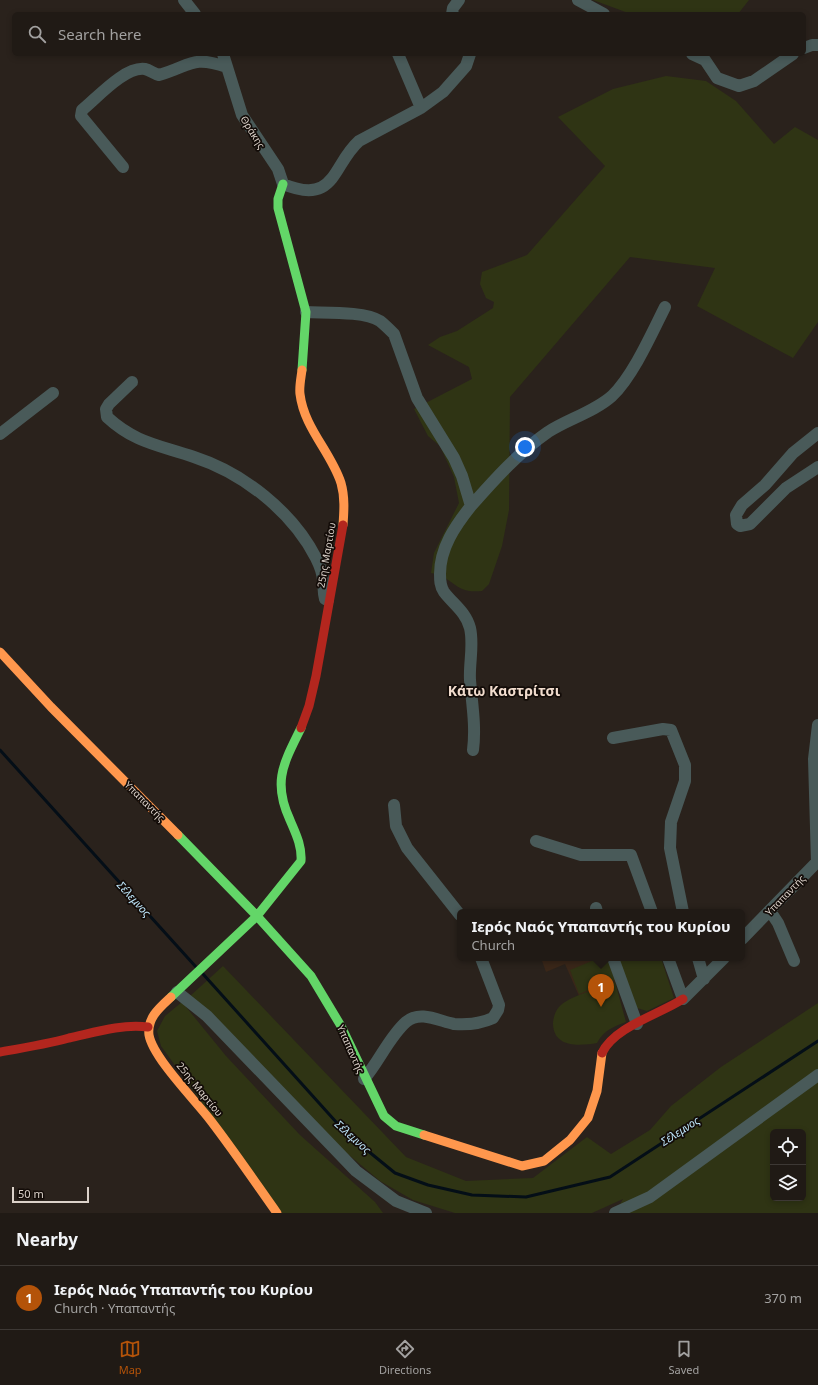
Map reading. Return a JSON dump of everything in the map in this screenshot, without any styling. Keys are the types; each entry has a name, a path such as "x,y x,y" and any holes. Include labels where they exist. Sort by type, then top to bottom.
{"street":[{"path":"184,0 193,12"},
{"path":"452,12 453,8 459,0"},
{"path":"578,0 600,12"},
{"path":"806,47 818,45"},
{"name":"Θράκης","path":"224,56 242,115 278,169 283,184"},
{"path":"399,56 421,108"},
{"path":"283,184 297,189 310,189 328,183 359,141 421,108 449,87 466,66 469,56"},
{"path":"696,56 705,60 717,78 739,86 754,81 790,56"},
{"path":"123,167 81,116 82,110 121,77 131,71 144,69 159,75 184,64 200,61 212,62 227,67"},
{"name":"25ης Μαρτίου","path":"176,992 257,916 301,862 303,854 301,846 282,806 279,790 280,776 284,763 304,720 314,687 344,524 344,500 340,480 334,463 306,419 301,404 300,393 306,312 278,208 278,198 283,184"},
{"path":"473,750 475,731 470,680 470,628 463,613 443,591 440,582 440,565 446,546 454,529 471,506 493,481 537,440 612,395 634,363 665,307"},
{"path":"306,312 339,313 372,317 394,334 417,398 454,458 462,476 471,506"},
{"path":"132,382 106,408 107,416 132,437 211,464 257,489 269,499 304,540 316,558 324,580 325,599 329,601"},
{"path":"0,434 53,393"},
{"path":"818,433 793,454 765,485 742,505 736,515 736,524 740,526 750,524 781,492 818,467"},
{"name":"Υπαπαντής","path":"0,652 51,707 153,808 257,916 314,982 338,1021 364,1079 384,1116 396,1126 522,1166 536,1166 554,1155 584,1126 593,1107 601,1058 606,1047 615,1037 683,999 721,961"},
{"name":"Υπαπαντής","path":"745,937 818,862 814,758 818,725"},
{"path":"613,738 663,729 671,730 674,737 685,766 685,781 671,822 670,848 682,909"},
{"path":"394,806 396,826 405,844 457,911"},
{"path":"536,841 581,855 631,855 651,909"},
{"path":"770,911 778,922 794,961"},
{"path":"364,1079 376,1066 398,1031 413,1018 421,1017 454,1024 471,1024 493,1018 499,1005 482,961"},
{"path":"614,961 637,1024"},
{"path":"669,961 683,999"},
{"path":"699,961 704,979"},
{"path":"0,1052 63,1040 121,1024 148,1027 154,1013 176,992 207,1016 356,1171 396,1201 426,1213"},
{"name":"25ης Μαρτίου","path":"148,1027 150,1043 212,1121 277,1213"},
{"path":"615,1213 650,1197 818,1075"}],"shaded area":[{"path":"542,961 609,961 615,982 579,996 565,964 546,972"}],"green space":[{"path":"593,0 749,0 740,12 626,12"},
{"path":"666,76 706,81 736,101 774,144 795,127 818,140 818,322 793,358 697,306 715,268 630,257 510,397 509,510 502,546 489,584 482,591 472,591 459,588 445,578 431,573 434,553 459,503 454,477 440,446 428,436 414,409 472,379 469,367 428,345 440,337 457,331 493,308 494,302 486,298 480,284 482,272 527,255 605,166 558,117 613,89"},
{"path":"592,961 608,961 615,980 579,994 570,970"},
{"path":"619,961 662,961 674,998 647,1011 637,1008"},
{"path":"223,966 406,1157 466,1181 533,1178 587,1137 611,1154 650,1130 671,1106 721,1067 818,1003 818,1213 615,1213 623,1199 592,1213 455,1213 413,1200 380,1181 330,1139 189,997"},
{"path":"615,982 626,1022 613,1027 606,1032 597,1043 575,1045 569,1044 558,1038 554,1032 553,1020 556,1011 563,1003 594,989"},
{"path":"182,1002 226,1056 300,1135 375,1202 383,1213 282,1213 161,1046 157,1031 165,1016"}],"waterway":[{"name":"Σέλεμνος","path":"0,750 196,967"},
{"name":"Σέλεμνος","path":"203,974 346,1133 395,1173 428,1185 472,1195 526,1197 610,1177 818,1041"}],"traffic: fast":[{"path":"283,184 278,199 278,208 306,312 302,370"},
{"path":"171,997 257,916 301,861 300,845 285,806 281,783 285,762 301,728"},
{"path":"178,835 257,916 311,976 341,1026 384,1116 396,1126 424,1135"}],"traffic: slow":[{"path":"302,370 300,382 302,406 312,429 337,472 341,483 344,499 343,525"},
{"path":"0,652 51,707 178,835"},
{"path":"171,997 158,1009 152,1018 149,1029 152,1044 166,1067 211,1121 277,1213"},
{"path":"424,1135 522,1166 544,1161 570,1140 588,1118 597,1091 602,1053"}],"traffic: jam":[{"path":"301,728 309,706 316,676 343,525"},
{"path":"602,1053 608,1044 627,1028 683,999"},
{"path":"0,1052 44,1044 108,1029 138,1026 148,1027"}],"place":[{"name":"Ιερός Ναός Υπαπαντής του Κυρίου","path":"601,1007"}],"district":[{"name":"Κάτω Καστρίτσι","path":"504,691"}]}
